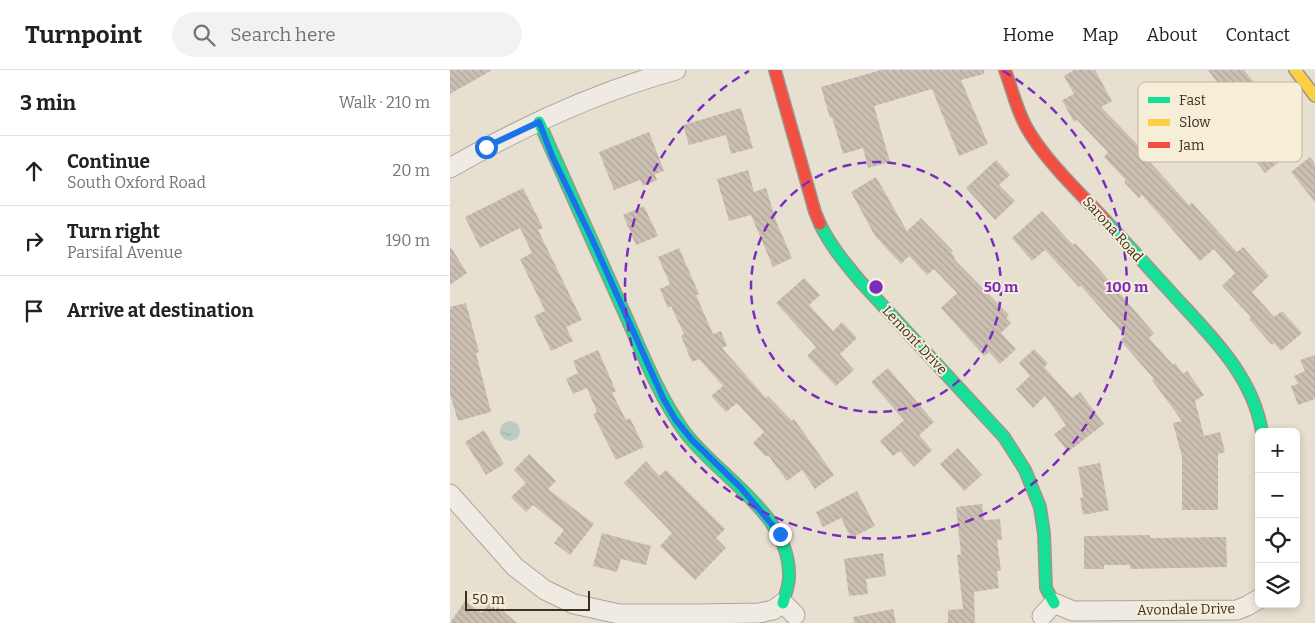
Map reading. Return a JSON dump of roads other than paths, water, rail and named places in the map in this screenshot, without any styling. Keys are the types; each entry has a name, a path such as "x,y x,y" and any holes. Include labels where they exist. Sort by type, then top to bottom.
{"street":[{"path":"450,168 486,147 639,75 676,70"},
{"name":"Lemont Drive","path":"775,70 810,197 826,234 841,258 860,281 1004,437 1025,470 1040,507 1044,534 1048,610"},
{"name":"Sarona Road","path":"1005,70 1021,116 1031,135 1052,162 1220,346 1237,369 1249,390 1261,428"},
{"path":"1304,74 1315,96"},
{"path":"450,494 516,567 545,590 574,604 619,614 759,613 789,609 790,582 788,557 780,534 741,488 692,440 675,419 663,398 625,310 557,166 539,122"},
{"name":"Avondale Drive","path":"1048,610 1237,610 1255,605"}],"water":[{"path":"510,421 517,424 520,431 517,438 510,441 503,438 500,431 503,424"}]}
